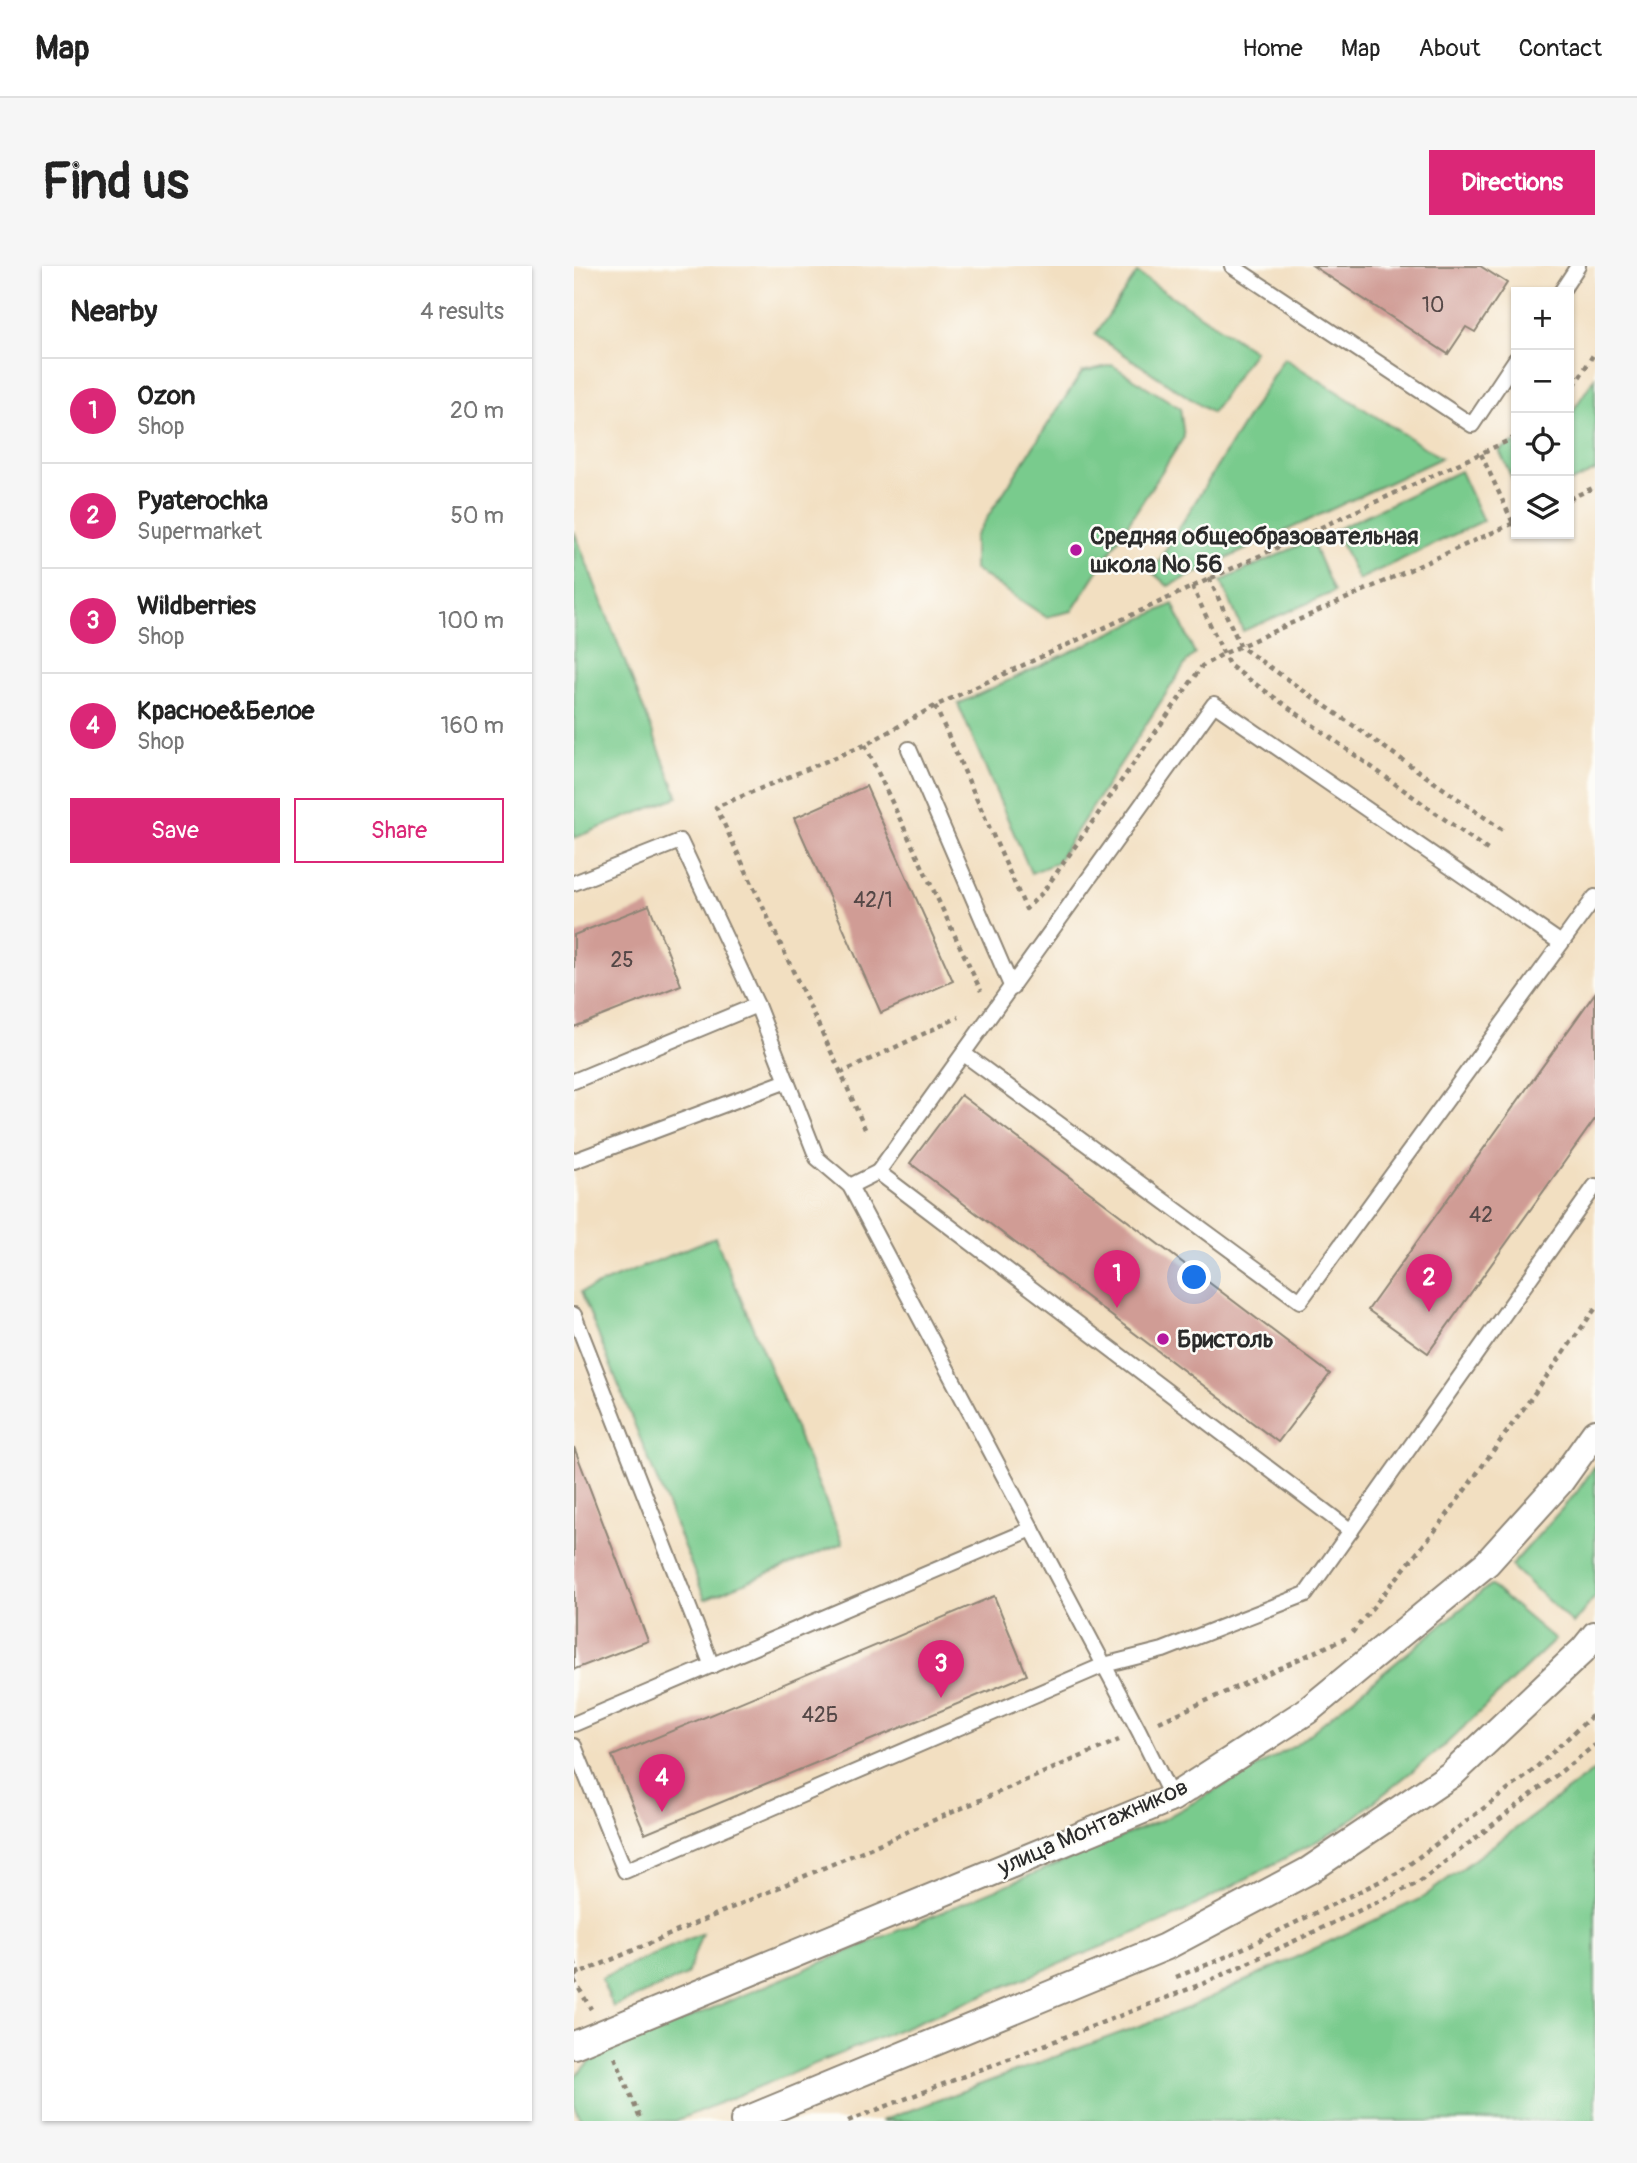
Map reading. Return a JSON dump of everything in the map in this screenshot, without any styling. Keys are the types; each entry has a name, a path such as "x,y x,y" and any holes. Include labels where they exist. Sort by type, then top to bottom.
{"street":[{"name":"улица Монтажников","path":"574,2045 1172,1798 1307,1710 1487,1563 1560,1482 1595,1433"},
{"path":"744,2121 1165,1947 1308,1871 1452,1774 1583,1650 1595,1635"}],"lane":[{"path":"1232,266 1472,425 1511,366"},
{"path":"1564,287 1578,266"},
{"path":"850,1186 878,1172 1214,704 1561,943"},
{"path":"909,749 1012,988"},
{"path":"574,883 680,841 757,1005 817,1158 850,1186 1172,1798"},
{"path":"964,1054 1300,1301 1561,943 1589,919 1595,897"},
{"path":"574,1081 757,1005"},
{"path":"574,1161 787,1081"},
{"path":"878,1172 1350,1531"},
{"path":"574,1746 625,1871 1104,1665 1163,1650 1306,1594 1595,1186"},
{"path":"574,1315 712,1666"},
{"path":"574,1724 1032,1529"}],"path":[{"path":"1574,386 1595,352"},
{"path":"865,1129 716,807 865,745 935,706 1511,439"},
{"path":"1481,454 1511,519"},
{"path":"1574,497 1595,487"},
{"path":"1209,578 1241,647 1504,831"},
{"path":"1192,586 1229,665 1489,851"},
{"path":"865,745 982,995"},
{"path":"841,1073 965,1014"},
{"path":"848,2121 1207,1982 1418,1883 1595,1745"},
{"path":"574,1961 579,1975"}],"green space":[{"path":"1137,273 1254,351 1212,413 1095,335"},
{"path":"1284,358 1441,458 1168,586 1152,572"},
{"path":"1112,365 1180,408 1184,437 1072,611 1046,617 974,569 974,538 1082,372"},
{"path":"1595,377 1595,471 1574,481 1574,413"},
{"path":"1511,444 1511,476 1499,450"},
{"path":"1460,471 1483,521 1358,580 1335,530"},
{"path":"574,531 678,797 574,838"},
{"path":"1311,540 1334,592 1243,631 1221,581"},
{"path":"1173,604 1195,654 1188,660 1056,863 1031,873 958,704"},
{"path":"715,1237 843,1543 705,1599 581,1292"},
{"path":"1595,1466 1595,1597 1573,1624 1511,1566 1577,1492"},
{"path":"1490,1585 1555,1640 1446,1744 1340,1829 1172,1918 675,2121 581,2120 574,2104 575,2076 596,2057 1164,1819 1296,1745"},
{"path":"1595,1770 1595,2121 881,2121 1188,2008 1422,1898"},
{"path":"702,1933 687,1975 613,2007 601,1978"}],"building":[{"path":"1313,266 1480,266 1507,283 1475,332 1466,327 1448,354"},
{"path":"866,786 953,981 881,1013 794,818"},
{"path":"649,905 681,985 574,1027 574,935"},
{"path":"1595,993 1595,1119 1428,1353 1368,1310"},
{"path":"961,1095 1330,1374 1278,1442 910,1163"},
{"path":"574,1447 648,1641 575,1669 574,1667"},
{"path":"994,1596 1027,1675 645,1834 612,1756"}],"place":[{"name":"Средняя общеобразовательная школа № 56","path":"1076,550"},
{"name":"Ozon","path":"1117,1308"},
{"name":"Pyaterochka","path":"1429,1312"},
{"name":"Бристоль","path":"1163,1339"},
{"name":"Wildberries","path":"941,1698"},
{"name":"Красное&Белое","path":"662,1812"}]}
